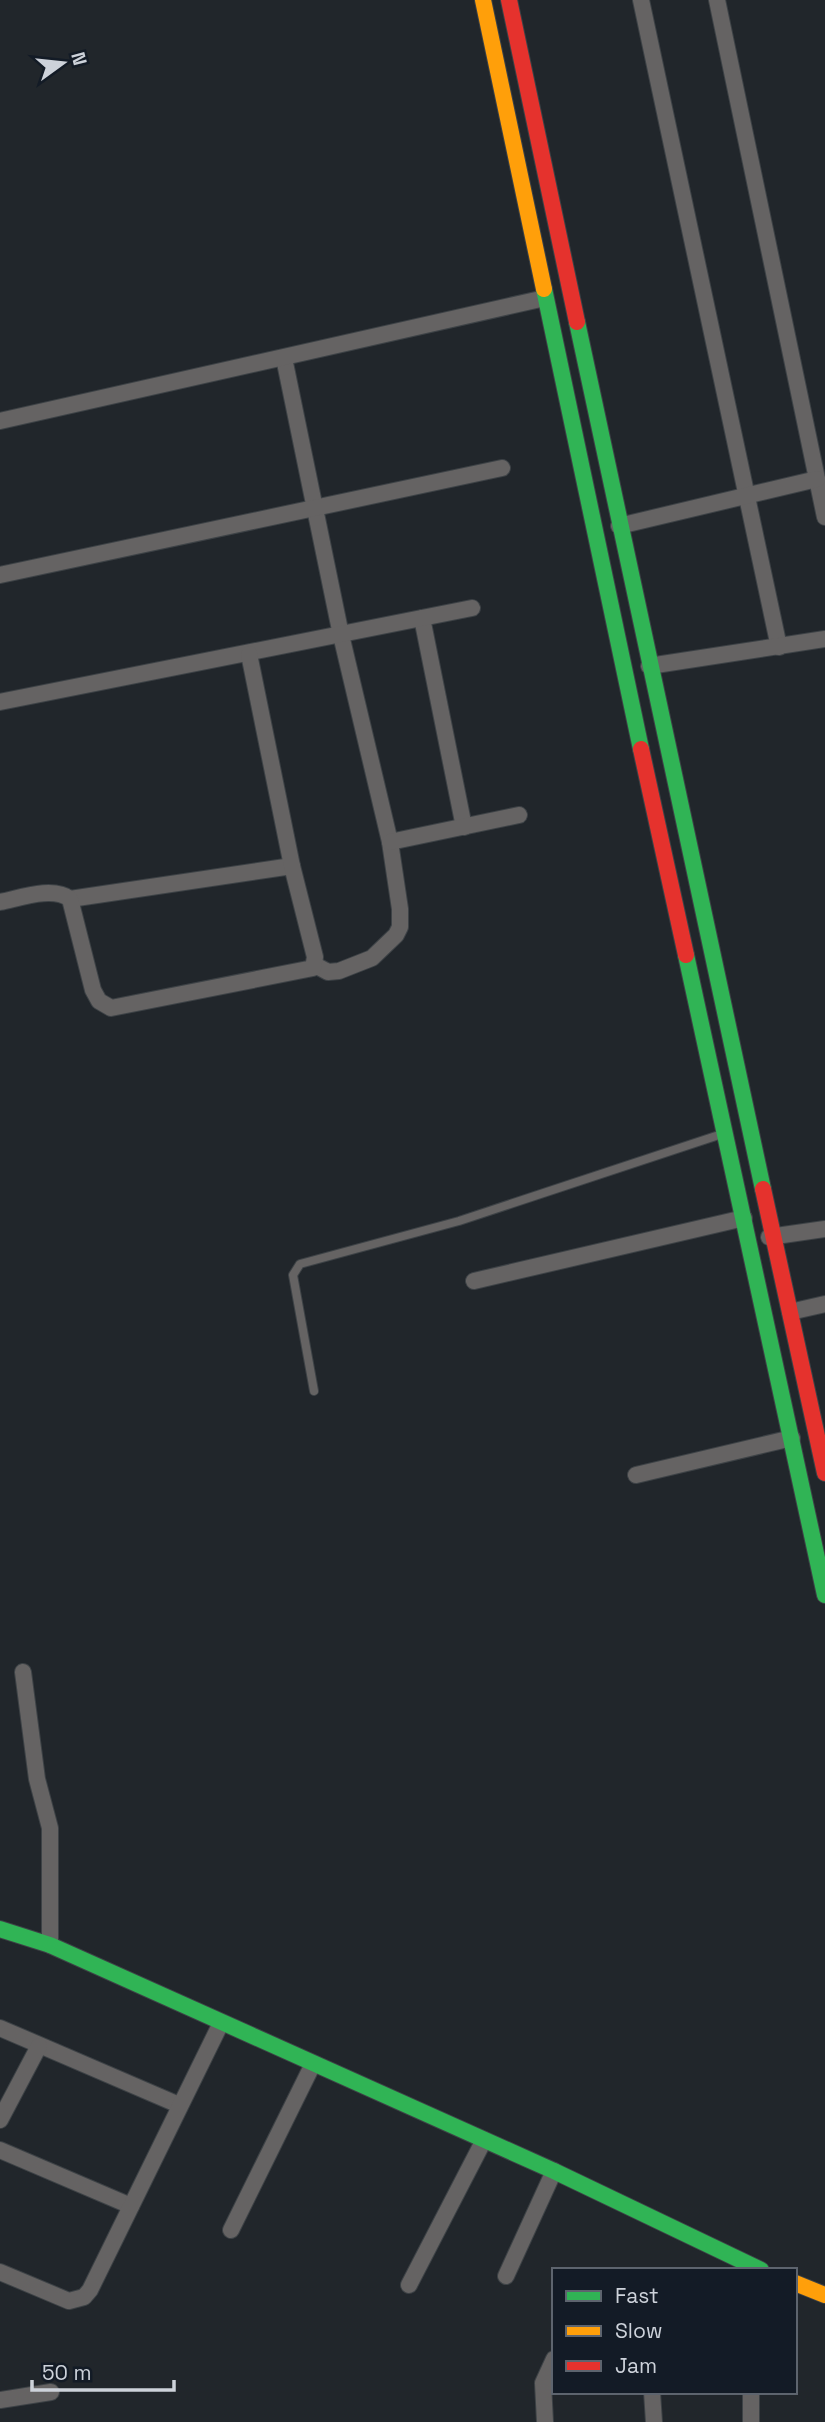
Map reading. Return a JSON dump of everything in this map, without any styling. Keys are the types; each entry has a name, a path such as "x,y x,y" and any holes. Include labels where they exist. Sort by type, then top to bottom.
{"main road":[{"path":"483,0 825,1595"},
{"path":"509,0 649,666 825,1473"},
{"path":"0,1929 50,1945 554,2171 751,2268"},
{"path":"797,2284 825,2295"}],"street":[{"path":"641,0 779,647"},
{"path":"717,0 825,517"},
{"path":"0,421 545,298"},
{"path":"249,654 315,965 328,972 352,968 372,957 396,935 400,927 400,909 390,842 341,635 284,358"},
{"path":"0,575 502,468"},
{"path":"619,526 817,479"},
{"path":"0,702 472,608"},
{"path":"422,618 464,827"},
{"path":"649,666 825,639"},
{"path":"390,842 519,815"},
{"path":"70,899 292,866"},
{"path":"0,902 46,894 65,895 70,899 93,990 99,1001 111,1008 309,969 315,965"},
{"path":"474,1281 744,1218"},
{"path":"749,1239 825,1229"},
{"path":"790,1312 825,1304"},
{"path":"636,1475 792,1438"},
{"path":"23,1671 37,1779 50,1828 50,1945"},
{"path":"0,2272 69,2301 84,2297 90,2290 221,2023"},
{"path":"0,2028 179,2105"},
{"path":"0,2120 39,2046"},
{"path":"231,2230 313,2064"},
{"path":"409,2285 484,2140"},
{"path":"0,2150 131,2206"},
{"path":"506,2276 554,2171"},
{"path":"545,2422 543,2383 552,2363"},
{"path":"0,2400 51,2392"},
{"path":"652,2394 654,2422"},
{"path":"751,2394 751,2422"}],"lane":[{"path":"314,1391 293,1275 300,1264 459,1221 725,1133"}],"traffic: fast":[{"path":"544,289 641,749"},
{"path":"577,322 763,1189"},
{"path":"686,955 825,1595"},
{"path":"0,1929 50,1945 554,2171 757,2268"}],"traffic: slow":[{"path":"483,0 544,289"},
{"path":"797,2284 825,2295"}],"traffic: jam":[{"path":"509,0 577,322"},
{"path":"641,749 686,955"},
{"path":"763,1189 825,1473"}]}
